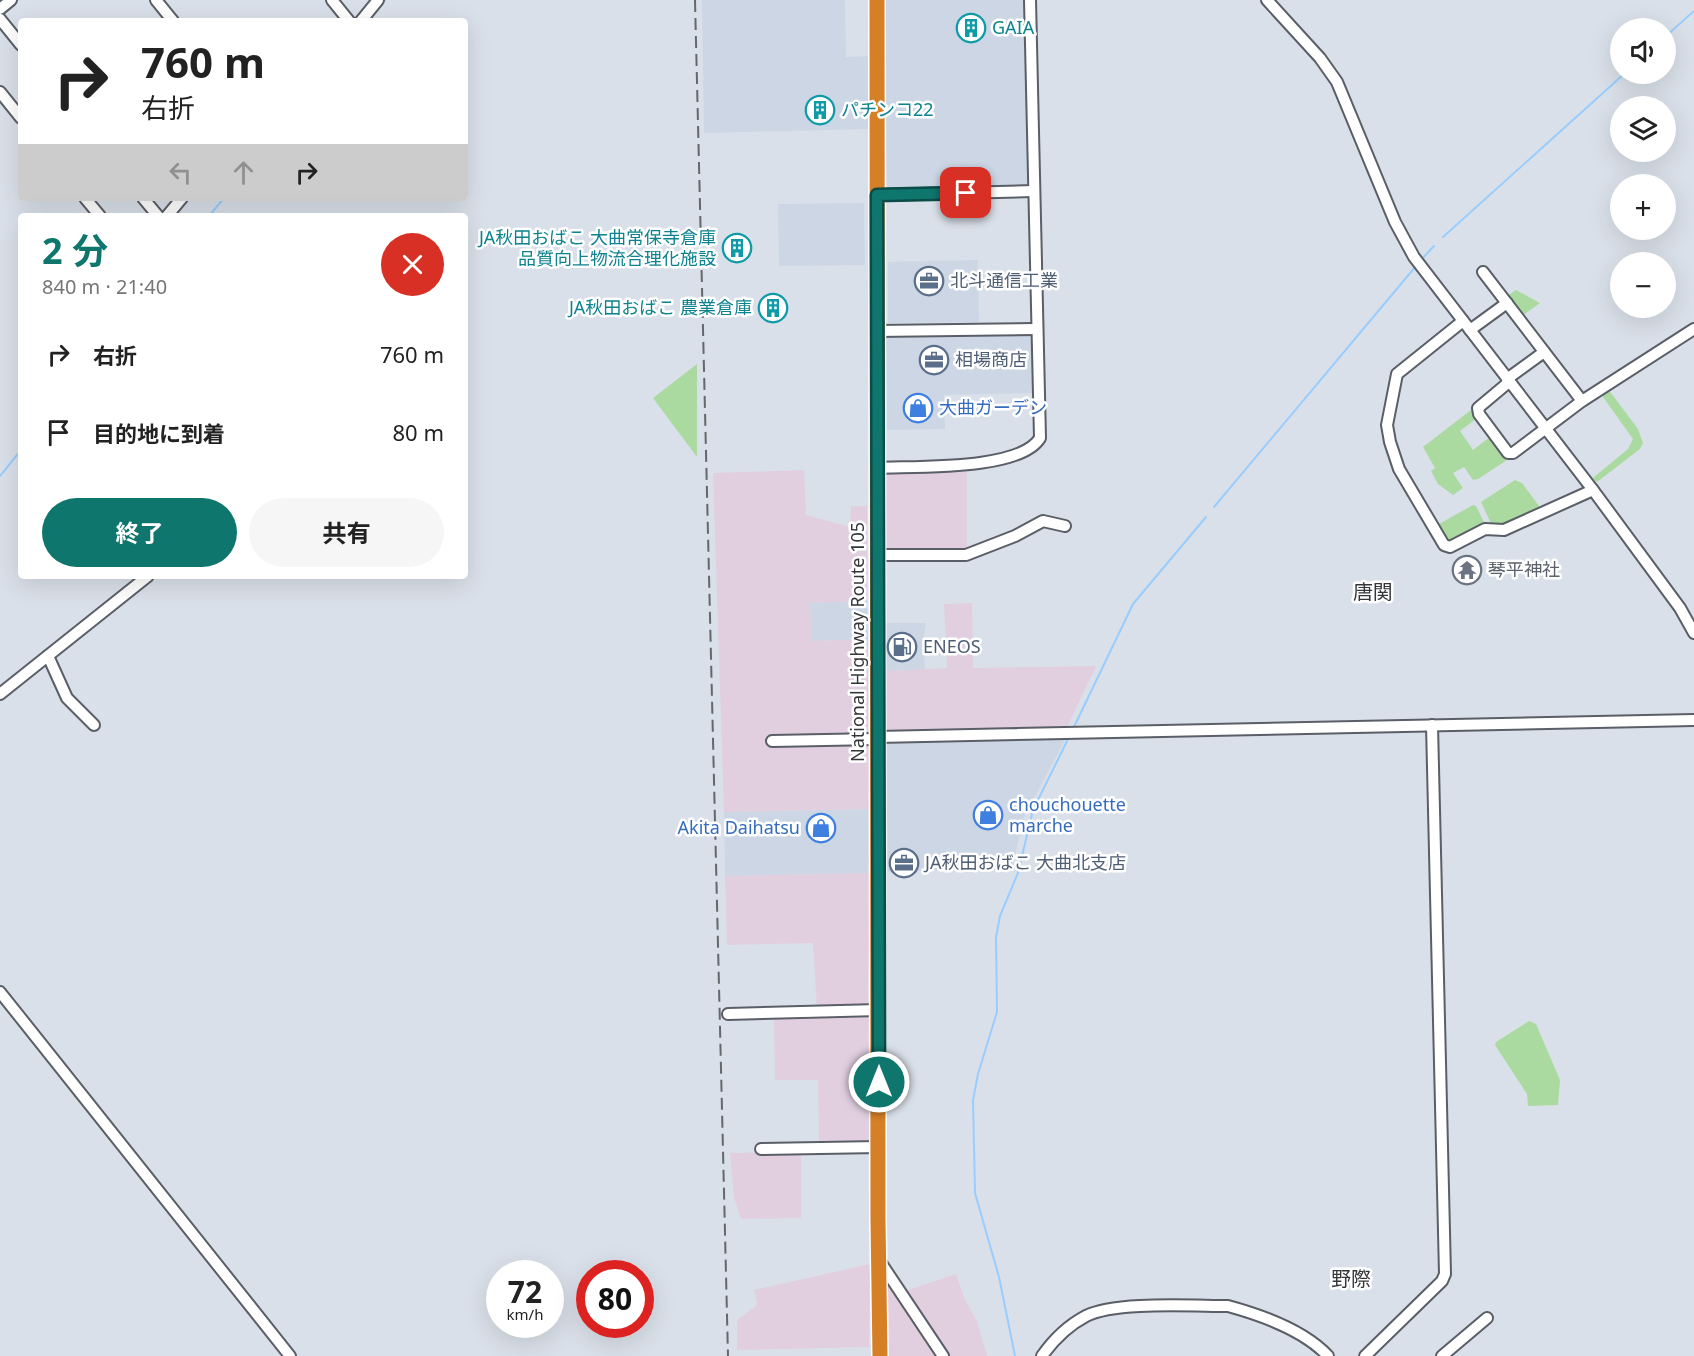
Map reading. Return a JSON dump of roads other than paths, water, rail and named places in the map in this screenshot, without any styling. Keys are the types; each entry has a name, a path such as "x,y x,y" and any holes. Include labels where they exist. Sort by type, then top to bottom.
{"highway":[{"name":"National Highway Route 105","path":"877,0 880,1356"}],"street":[{"path":"0,9 11,0"},
{"path":"156,0 171,18"},
{"path":"332,0 347,18"},
{"path":"364,18 378,0"},
{"path":"877,468 987,464 1035,446 1040,438 1030,0"},
{"path":"1266,0 1320,58 1337,82 1395,222 1418,263 1593,490 1680,608 1694,633"},
{"path":"0,19 18,41"},
{"path":"0,92 18,114"},
{"path":"877,195 1033,191"},
{"path":"88,201 98,213"},
{"path":"146,201 156,213"},
{"path":"170,213 180,201"},
{"path":"1483,272 1582,401"},
{"path":"1507,303 1466,325 1397,374 1387,425 1389,442 1399,469 1444,545 1450,547 1485,529 1504,531 1593,490"},
{"path":"876,331 1037,329"},
{"path":"1544,352 1478,408 1479,414 1508,453 1513,453 1582,401 1694,329"},
{"path":"878,555 966,555 1015,536 1043,521 1065,526"},
{"path":"0,694 144,579"},
{"path":"48,656 67,698 94,725"},
{"path":"772,741 1694,720"},
{"path":"1365,1356 1442,1281 1445,1274 1432,725"},
{"path":"0,992 290,1356"},
{"path":"728,1014 879,1011"},
{"path":"761,1149 879,1147"},
{"path":"879,1260 943,1356"},
{"path":"1042,1356 1066,1328 1087,1315 1107,1308 1227,1306 1246,1311 1301,1334 1319,1346 1328,1356"},
{"path":"1442,1356 1487,1318"}],"waterway":[{"path":"370,18 385,0"},
{"path":"1676,27 1694,11"},
{"path":"1443,237 1613,84"},
{"path":"212,213 222,201"},
{"path":"1422,259 1434,246"},
{"path":"1214,507 1416,266"},
{"path":"0,476 18,454"},
{"path":"1073,729 1133,604 1206,517"},
{"path":"1015,1356 999,1277 975,1193 973,1100 978,1074 997,1012 996,937 1000,916 1018,873 1033,810 1069,737"}],"railway":[{"path":"695,0 728,1356"}],"place":[{"name":"GAIA","path":"971,28"},
{"name":"パチンコ22","path":"820,110"},
{"name":"JA秋田おばこ 大曲常保寺倉庫 品質向上物流合理化施設","path":"737,248"},
{"name":"北斗通信工業","path":"929,281"},
{"name":"JA秋田おばこ 農業倉庫","path":"773,308"},
{"name":"相場商店","path":"934,360"},
{"name":"大曲ガーデン","path":"918,408"},
{"name":"琴平神社","path":"1467,570"},
{"name":"ENEOS","path":"902,647"},
{"name":"chouchouette marche","path":"988,815"},
{"name":"Akita Daihatsu","path":"821,828"},
{"name":"JA秋田おばこ 大曲北支店","path":"904,863"}],"district":[{"name":"唐関","path":"1373,592"},
{"name":"野際","path":"1351,1279"}]}
